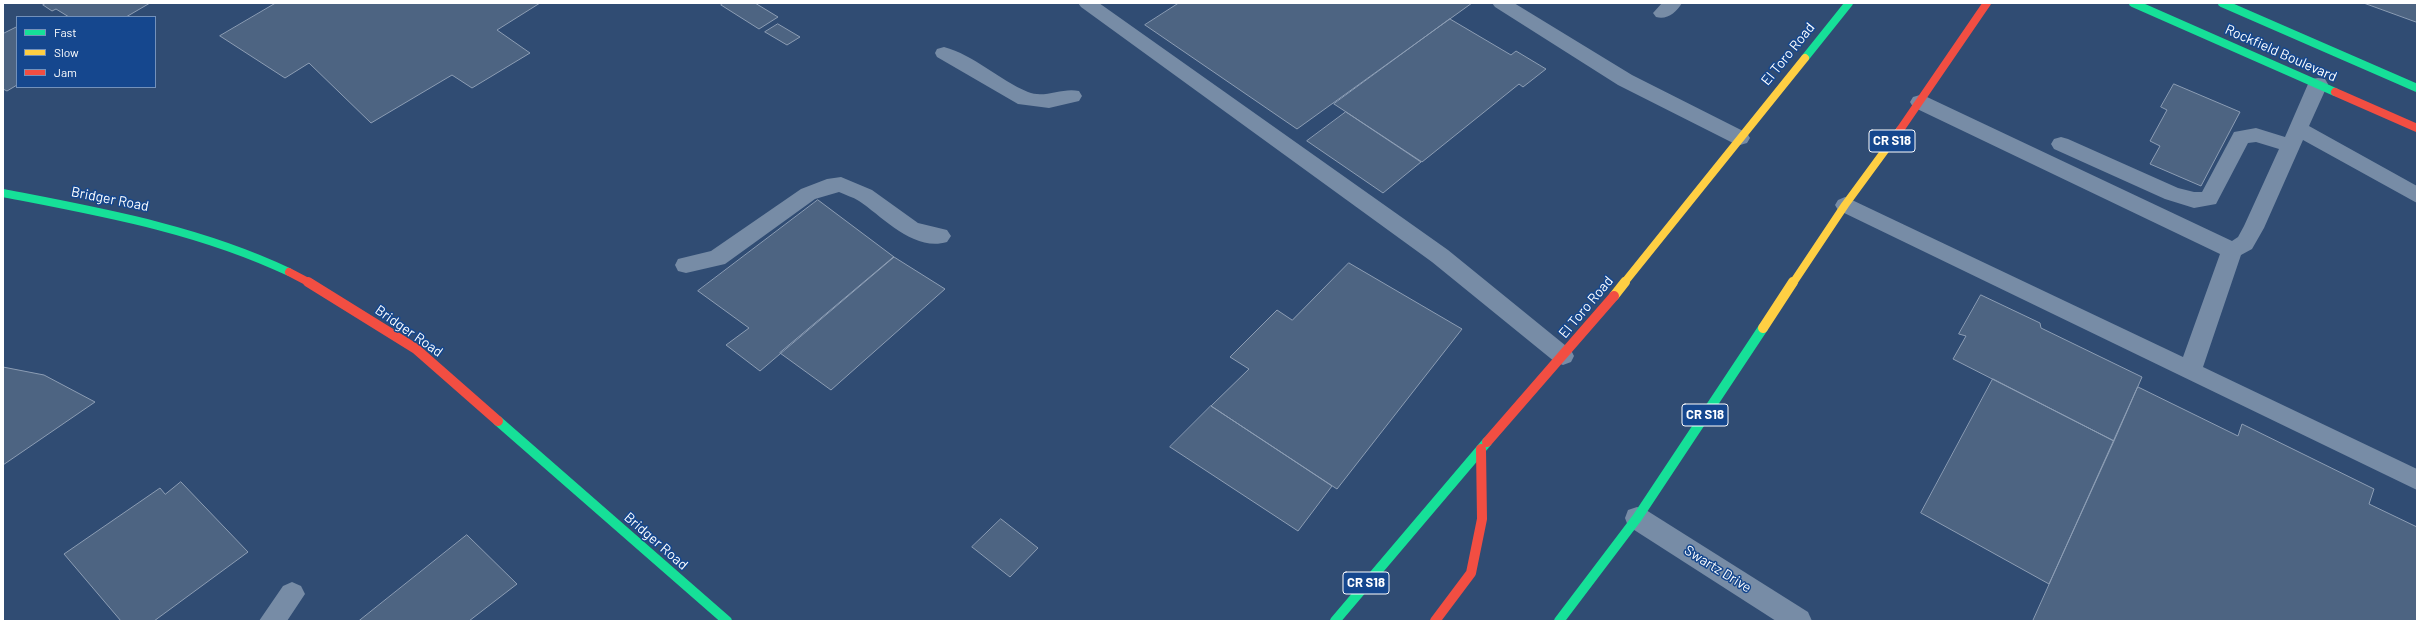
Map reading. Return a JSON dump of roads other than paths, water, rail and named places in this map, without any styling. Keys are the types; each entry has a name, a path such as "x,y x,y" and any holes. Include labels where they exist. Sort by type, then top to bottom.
{"main road":[{"name":"El Toro Road","path":"1335,621 1481,449 1611,300 1825,31 1849,3"},
{"name":"CR S18","path":"1559,621 1637,518 1845,205 1920,102 1987,3"},
{"name":"Rockfield Boulevard","path":"2133,3 2417,128"},
{"name":"Rockfield Boulevard","path":"2222,3 2417,88"},
{"path":"1825,31 1831,10"},
{"name":"Bridger Road","path":"3,193 150,221 211,239 273,264 333,296 416,349 724,620"},
{"path":"1435,621 1471,573 1482,519 1481,449"}],"street":[{"path":"1087,3 1440,256 1562,356"},
{"path":"1501,3 1625,80 1740,138"},
{"path":"944,53 1025,99 1049,101 1072,96"},
{"path":"2190,371 2232,250 2245,243 2254,228 2296,138 2318,84"},
{"path":"1920,102 2232,250"},
{"path":"2060,144 2172,194 2194,200 2209,199 2241,137 2256,135 2296,138 2417,194"},
{"path":"686,265 717,258 808,194 827,186 841,184 865,195 912,230 940,236"},
{"path":"1845,205 2417,480"},
{"name":"Swartz Drive","path":"1637,518 1799,621"},
{"path":"272,621 292,594"}]}
